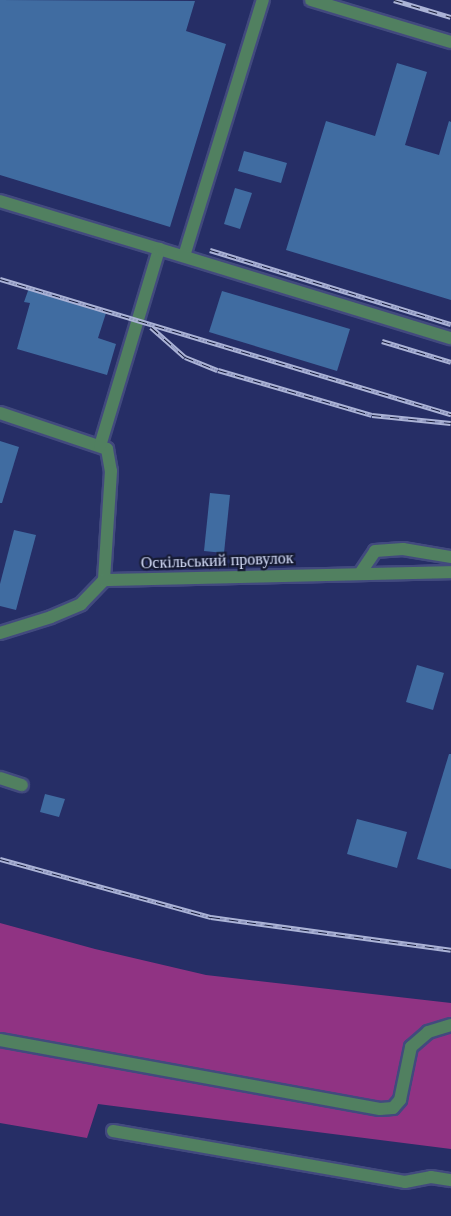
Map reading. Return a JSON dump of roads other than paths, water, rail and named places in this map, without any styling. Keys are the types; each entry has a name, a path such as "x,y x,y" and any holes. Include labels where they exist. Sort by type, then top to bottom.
{"street":[{"path":"184,256 263,0"},
{"path":"311,0 451,42"},
{"path":"0,201 451,338"},
{"path":"100,446 159,249"},
{"path":"0,413 106,449 111,471 104,580 81,604 51,617 0,633"},
{"path":"361,572 375,551 403,549 451,557"},
{"name":"Оскільський провулок","path":"104,580 361,572 451,572"},
{"path":"0,778 22,785"},
{"path":"0,1040 380,1109 393,1108 400,1100 411,1047 428,1032 451,1025"},
{"path":"113,1131 405,1182 431,1176 451,1180"}],"railway":[{"path":"394,0 451,17"},
{"path":"210,250 451,324"},
{"path":"0,279 451,414"},
{"path":"151,327 185,357 218,370 372,415 451,423"},
{"path":"382,341 451,362"},
{"path":"0,859 211,917 451,950"}]}
